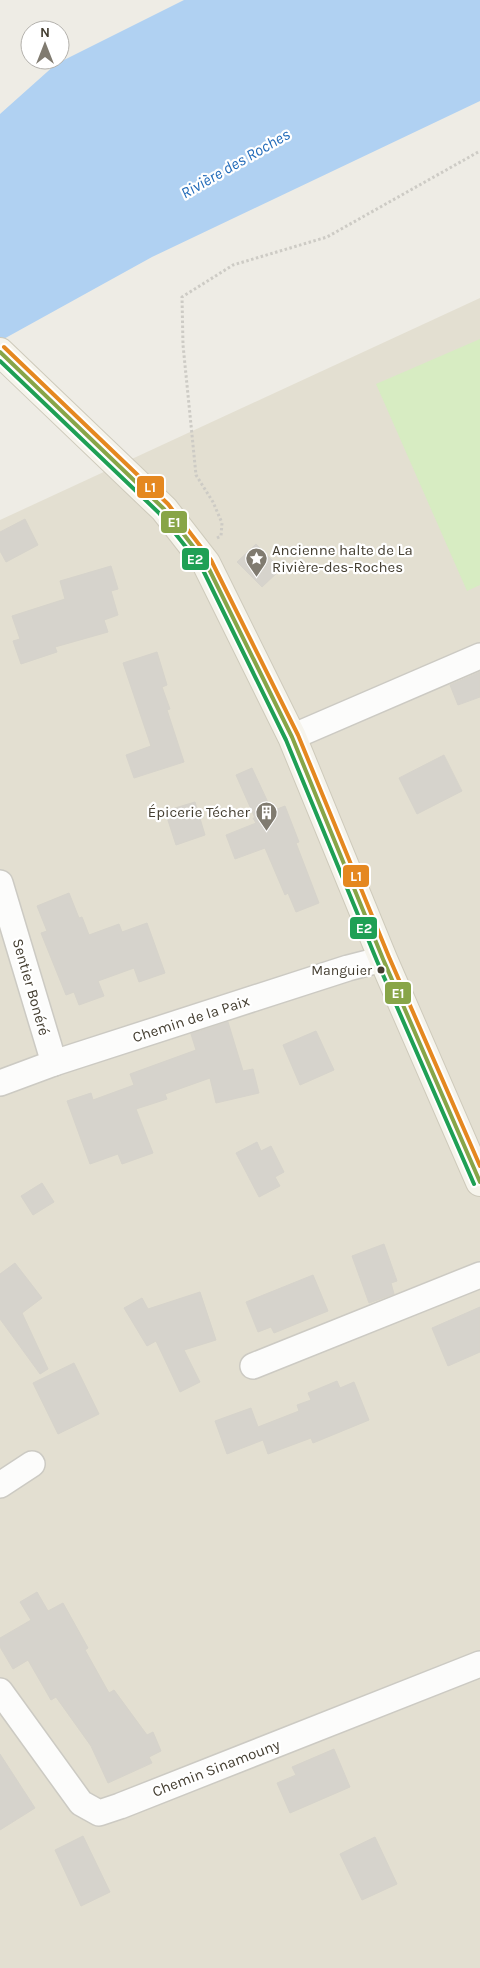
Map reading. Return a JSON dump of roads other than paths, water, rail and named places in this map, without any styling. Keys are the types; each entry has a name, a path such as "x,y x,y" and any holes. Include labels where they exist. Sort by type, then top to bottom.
{"main road":[{"path":"7,358 164,509 206,564 292,737 383,959 480,1182"}],"street":[{"path":"292,737 480,656"},
{"name":"Sentier Bonéré","path":"0,883 54,1063"},
{"name":"Chemin de la Paix","path":"0,1083 54,1063 348,968 383,959"},
{"path":"253,1366 480,1275"},
{"path":"0,1485 32,1464"},
{"name":"Chemin Sinamouny","path":"0,1691 82,1804 99,1813 480,1664"}],"water":[{"name":"Rivière des Roches","path":"184,0 480,0 480,101 152,257 0,341 0,114 49,70 70,70 70,57"}],"place":[{"name":"Ancienne halte de La Rivière-des-Roches","path":"256,578"},
{"name":"Épicerie Técher","path":"266,831"},
{"name":"Manguier","path":"381,970"}]}
